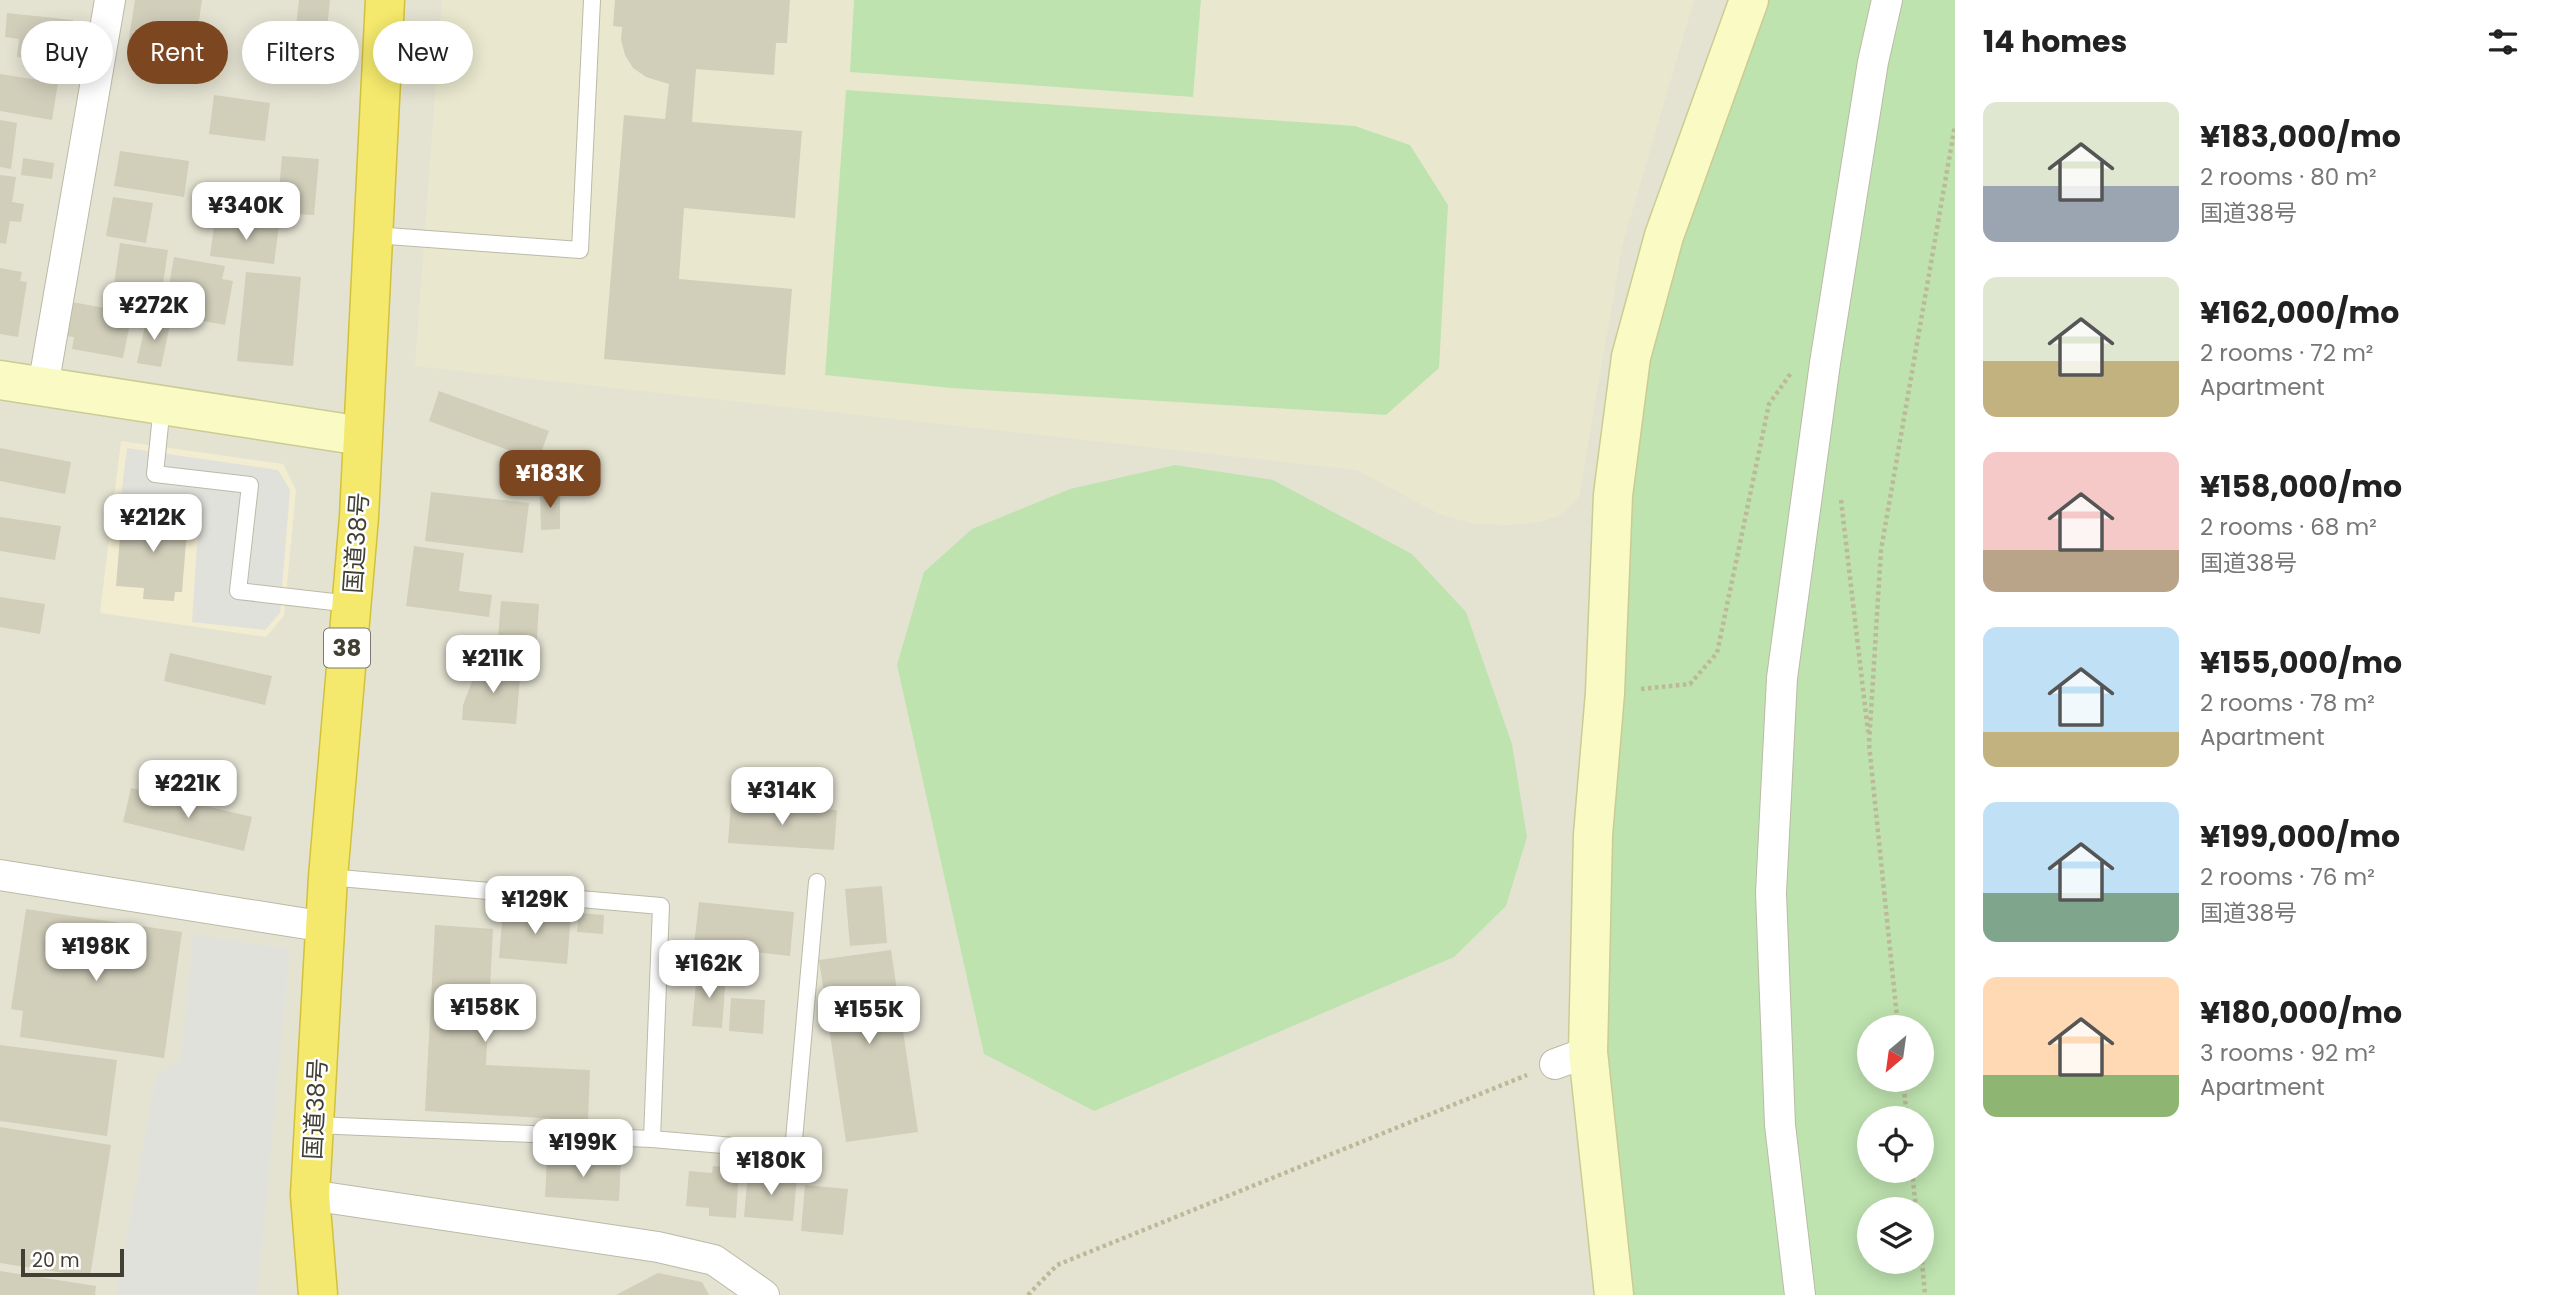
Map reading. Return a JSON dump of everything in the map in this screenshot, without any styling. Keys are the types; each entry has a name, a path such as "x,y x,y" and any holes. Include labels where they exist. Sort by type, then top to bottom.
{"highway":[{"name":"国道38号","path":"318,1295 310,1195 328,877 362,436 384,0"}],"street":[{"path":"43,387 110,0"},
{"path":"1614,1295 1571,1058 1605,694 1613,495 1631,357 1664,236 1748,0"},
{"path":"1800,1295 1780,1125 1771,893 1782,678 1825,363 1873,62 1887,0"},
{"path":"0,380 362,436"},
{"path":"0,875 326,927"},
{"path":"310,1195 658,1247 714,1261 765,1295"}],"lane":[{"path":"371,234 580,250 592,0"},
{"path":"163,404 155,474 250,485 238,591 351,604"},
{"path":"328,877 662,906 652,1139"},
{"path":"314,1125 652,1139 793,1151 817,883"}],"path":[{"path":"1869,744 1881,550 1955,125"},
{"path":"1605,694 1690,684 1717,653 1769,404 1788,374 1825,363"},
{"path":"1839,486 1897,1015"},
{"path":"1028,1295 1057,1265 1571,1058"},
{"path":"1923,1274 1925,1295"}],"shaded area":[{"path":"0,0 1749,0 1614,1295 0,1295"},
{"path":"442,0 1694,0 1622,246 1579,497 1562,515 1540,522 1510,525 1476,524 1439,514 1357,470 415,366 436,84 473,84 473,21 440,21"},
{"path":"121,441 283,464 296,490 284,616 266,637 100,613"},
{"path":"127,448 278,470 290,490 280,613 265,630 192,622 199,514 120,504"},
{"path":"193,935 290,949 257,1295 116,1295 156,1077 181,1060"}],"green space":[{"path":"854,0 1201,0 1193,97 850,72"},
{"path":"1749,0 1955,0 1955,1295 1614,1295 1588,1051 1631,357"},
{"path":"846,90 1355,126 1410,145 1448,205 1439,368 1386,415 951,388 825,375"},
{"path":"1175,465 1273,480 1412,554 1466,612 1512,744 1527,837 1506,906 1454,957 1094,1111 984,1054 897,665 924,572 972,529 1070,489"}],"building":[{"path":"135,0 202,0 199,21 132,21"},
{"path":"299,0 330,0 328,21 297,21"},
{"path":"615,0 790,0 787,43 776,43 774,75 696,69 692,122 802,131 795,218 684,208 679,279 792,289 785,375 604,359 624,115 665,119 669,84 646,77 633,68 625,55 621,40 622,27 613,26"},
{"path":"7,13 73,20 21,21 21,57 17,57 19,39 5,37"},
{"path":"0,74 21,77 21,84 58,84 52,120 0,111"},
{"path":"214,95 270,103 265,141 209,134"},
{"path":"0,120 17,123 11,169 0,167"},
{"path":"120,151 189,161 184,197 114,186"},
{"path":"282,156 319,159 314,215 277,213"},
{"path":"23,158 54,163 52,179 21,175"},
{"path":"0,175 16,177 12,202 24,204 21,222 10,221 6,244 0,243"},
{"path":"113,197 153,203 146,243 106,236"},
{"path":"233,219 279,225 274,264 210,256 214,226 231,228"},
{"path":"120,243 168,250 162,291 114,284"},
{"path":"174,257 225,266 222,279 233,281 225,325 164,314"},
{"path":"0,268 22,272 20,281 27,282 18,337 0,334"},
{"path":"246,272 301,277 293,366 237,361"},
{"path":"72,302 132,313 123,358 72,349 74,337 66,336"},
{"path":"147,316 171,320 161,367 137,363"},
{"path":"439,391 549,431 538,461 429,421"},
{"path":"0,448 71,462 65,494 0,481"},
{"path":"560,491 560,529 541,530 540,492"},
{"path":"431,492 529,503 523,553 425,541"},
{"path":"122,512 188,517 182,592 175,592 174,601 143,599 144,588 116,586"},
{"path":"0,517 61,526 55,560 0,551"},
{"path":"414,546 464,553 459,591 492,595 489,617 406,606"},
{"path":"0,597 45,604 40,634 0,627"},
{"path":"501,601 539,604 536,653 497,650"},
{"path":"170,653 272,676 265,705 164,681"},
{"path":"479,663 521,666 516,724 462,720 463,705"},
{"path":"131,788 252,817 244,851 123,822"},
{"path":"731,803 837,810 834,850 728,843"},
{"path":"882,886 887,943 850,946 845,889"},
{"path":"699,902 794,912 790,956 694,945"},
{"path":"26,909 182,932 164,1058 20,1037 23,1011 11,1009"},
{"path":"503,909 571,914 567,964 499,958"},
{"path":"579,913 604,915 603,934 577,932"},
{"path":"435,925 493,929 486,1065 590,1070 588,1121 425,1111"},
{"path":"891,950 918,1132 846,1142 819,960"},
{"path":"697,972 726,975 722,1028 692,1026"},
{"path":"731,998 765,1000 763,1034 729,1031"},
{"path":"0,1045 117,1060 107,1136 0,1121"},
{"path":"0,1127 111,1145 90,1277 0,1263"},
{"path":"547,1157 621,1161 619,1201 545,1197"},
{"path":"713,1166 739,1168 736,1218 709,1216 709,1208 686,1206 689,1171 712,1173"},
{"path":"748,1173 797,1177 793,1221 744,1217"},
{"path":"805,1185 848,1189 843,1235 801,1231"},
{"path":"0,1271 96,1286 95,1295 0,1295"},
{"path":"658,1273 702,1282 709,1295 616,1295"}]}
